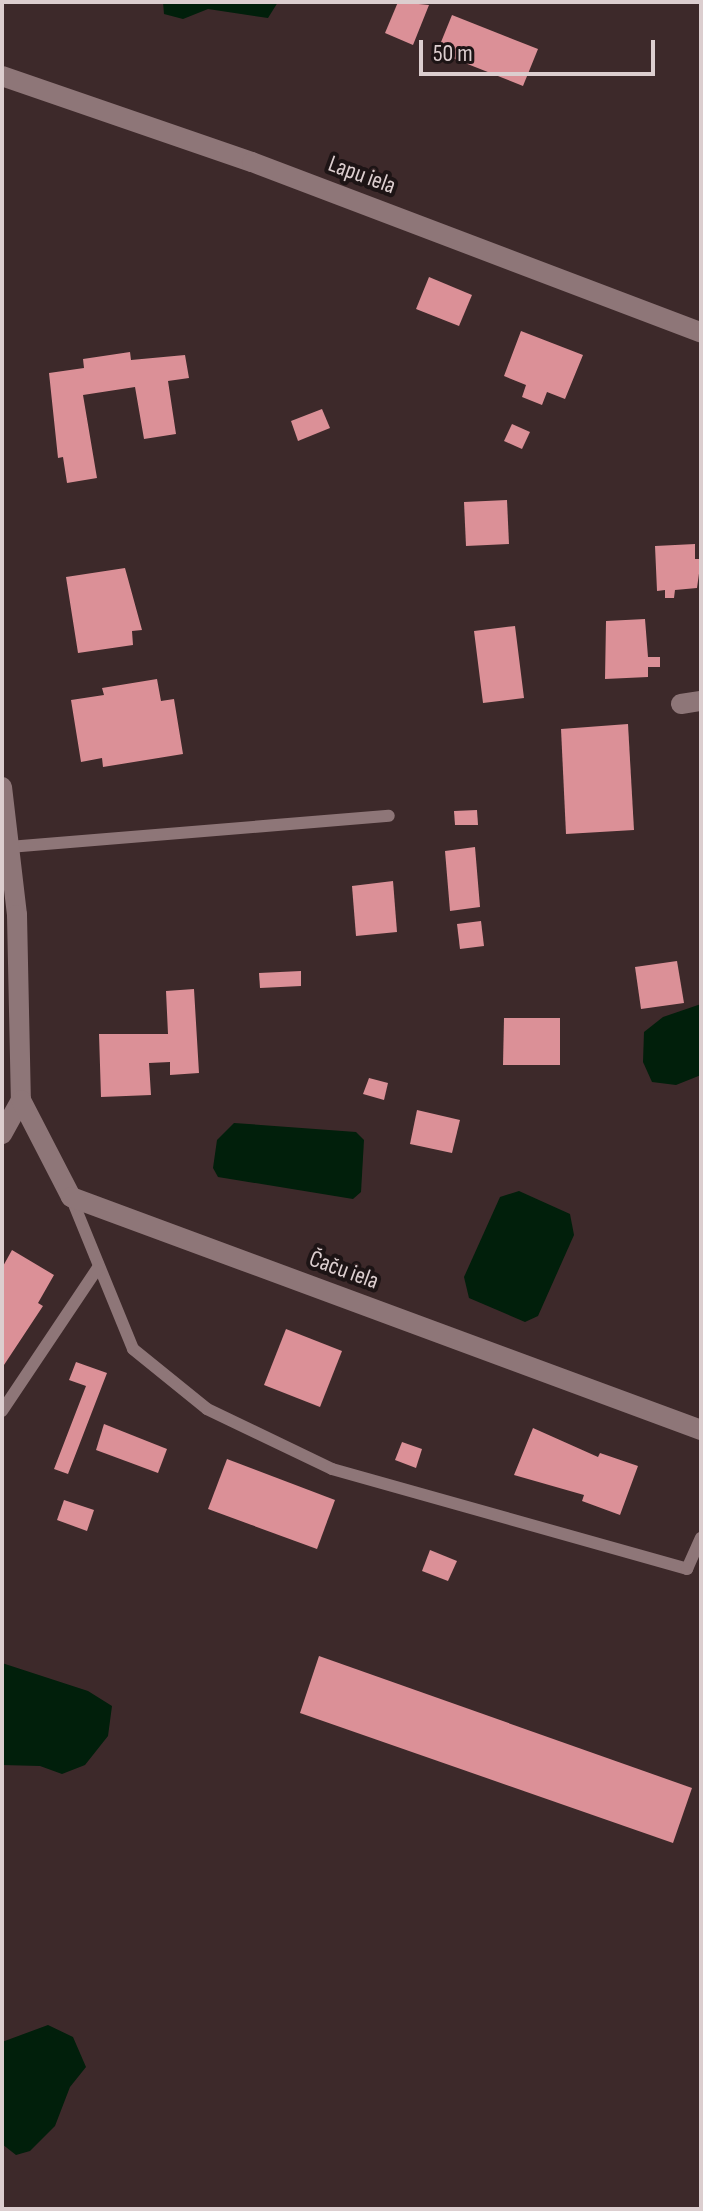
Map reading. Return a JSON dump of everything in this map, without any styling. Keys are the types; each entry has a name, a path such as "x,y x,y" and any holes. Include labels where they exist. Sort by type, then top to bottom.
{"street":[{"name":"Lapu iela","path":"2,76 267,167 701,333"},
{"path":"2,787 17,915 21,1100 71,1197"},
{"path":"2,1134 21,1100"},
{"name":"Čaču iela","path":"71,1197 701,1430"}],"lane":[{"path":"9,847 389,816"},
{"path":"71,1197 133,1349 207,1409 332,1469 687,1569 701,1538"},
{"path":"2,1411 99,1266"}],"shaded area":[{"path":"163,2 278,2 268,18 208,9 183,19 164,14"},
{"path":"701,1004 701,1075 676,1085 652,1082 643,1062 644,1032 663,1017"},
{"path":"234,1123 356,1132 364,1140 361,1192 353,1199 218,1177 213,1168 217,1140"},
{"path":"519,1191 570,1214 574,1235 538,1316 525,1322 469,1298 464,1277 500,1197"},
{"path":"2,1663 88,1691 112,1706 108,1736 85,1765 62,1774 40,1766 2,1765"},
{"path":"48,2025 73,2037 86,2067 70,2087 55,2126 30,2151 16,2155 2,2144 2,2042"}],"building":[{"path":"398,2 429,5 413,45 385,33"},
{"path":"452,15 538,49 523,86 437,52"},
{"path":"429,277 472,295 459,326 416,309"},
{"path":"521,331 583,355 565,399 547,392 542,405 522,397 526,385 504,376"},
{"path":"130,352 131,360 185,355 189,378 168,381 176,434 144,439 135,387 83,395 97,478 67,483 63,457 58,458 49,373 84,368 83,359"},
{"path":"322,409 330,428 298,441 291,421"},
{"path":"512,424 530,432 522,449 504,441"},
{"path":"507,500 509,544 466,546 464,502"},
{"path":"695,544 695,559 701,559 697,588 675,590 674,598 665,598 665,590 657,591 655,546"},
{"path":"125,568 142,630 132,631 133,645 78,653 66,577"},
{"path":"645,619 648,657 660,657 660,667 648,667 648,677 605,679 606,621"},
{"path":"515,626 524,698 483,703 474,631"},
{"path":"157,679 161,701 174,699 183,754 103,767 102,758 81,762 71,700 104,695 102,688"},
{"path":"628,724 634,830 566,834 561,729"},
{"path":"477,810 478,825 455,825 454,811"},
{"path":"475,847 480,907 450,911 445,851"},
{"path":"393,881 397,932 356,936 352,886"},
{"path":"481,921 484,946 460,949 457,924"},
{"path":"677,961 684,1003 641,1009 635,967"},
{"path":"301,971 301,986 260,988 259,973"},
{"path":"194,989 199,1073 170,1075 170,1062 149,1063 151,1095 101,1097 99,1034 168,1034 166,991"},
{"path":"504,1018 560,1018 560,1065 503,1065"},
{"path":"369,1078 388,1083 384,1100 363,1094"},
{"path":"417,1110 460,1120 452,1153 410,1144"},
{"path":"12,1250 54,1275 38,1303 43,1306 2,1368 2,1268"},
{"path":"286,1329 342,1351 320,1407 264,1385"},
{"path":"76,1362 107,1373 68,1474 54,1469 86,1386 69,1380"},
{"path":"104,1424 167,1449 158,1473 96,1450"},
{"path":"533,1428 598,1457 600,1453 638,1466 620,1515 582,1501 584,1495 514,1475"},
{"path":"402,1442 422,1449 416,1468 395,1460"},
{"path":"227,1459 335,1500 317,1549 208,1509"},
{"path":"64,1500 94,1510 87,1531 57,1520"},
{"path":"430,1550 457,1561 448,1581 422,1571"},
{"path":"319,1656 692,1788 673,1843 300,1713"}]}
